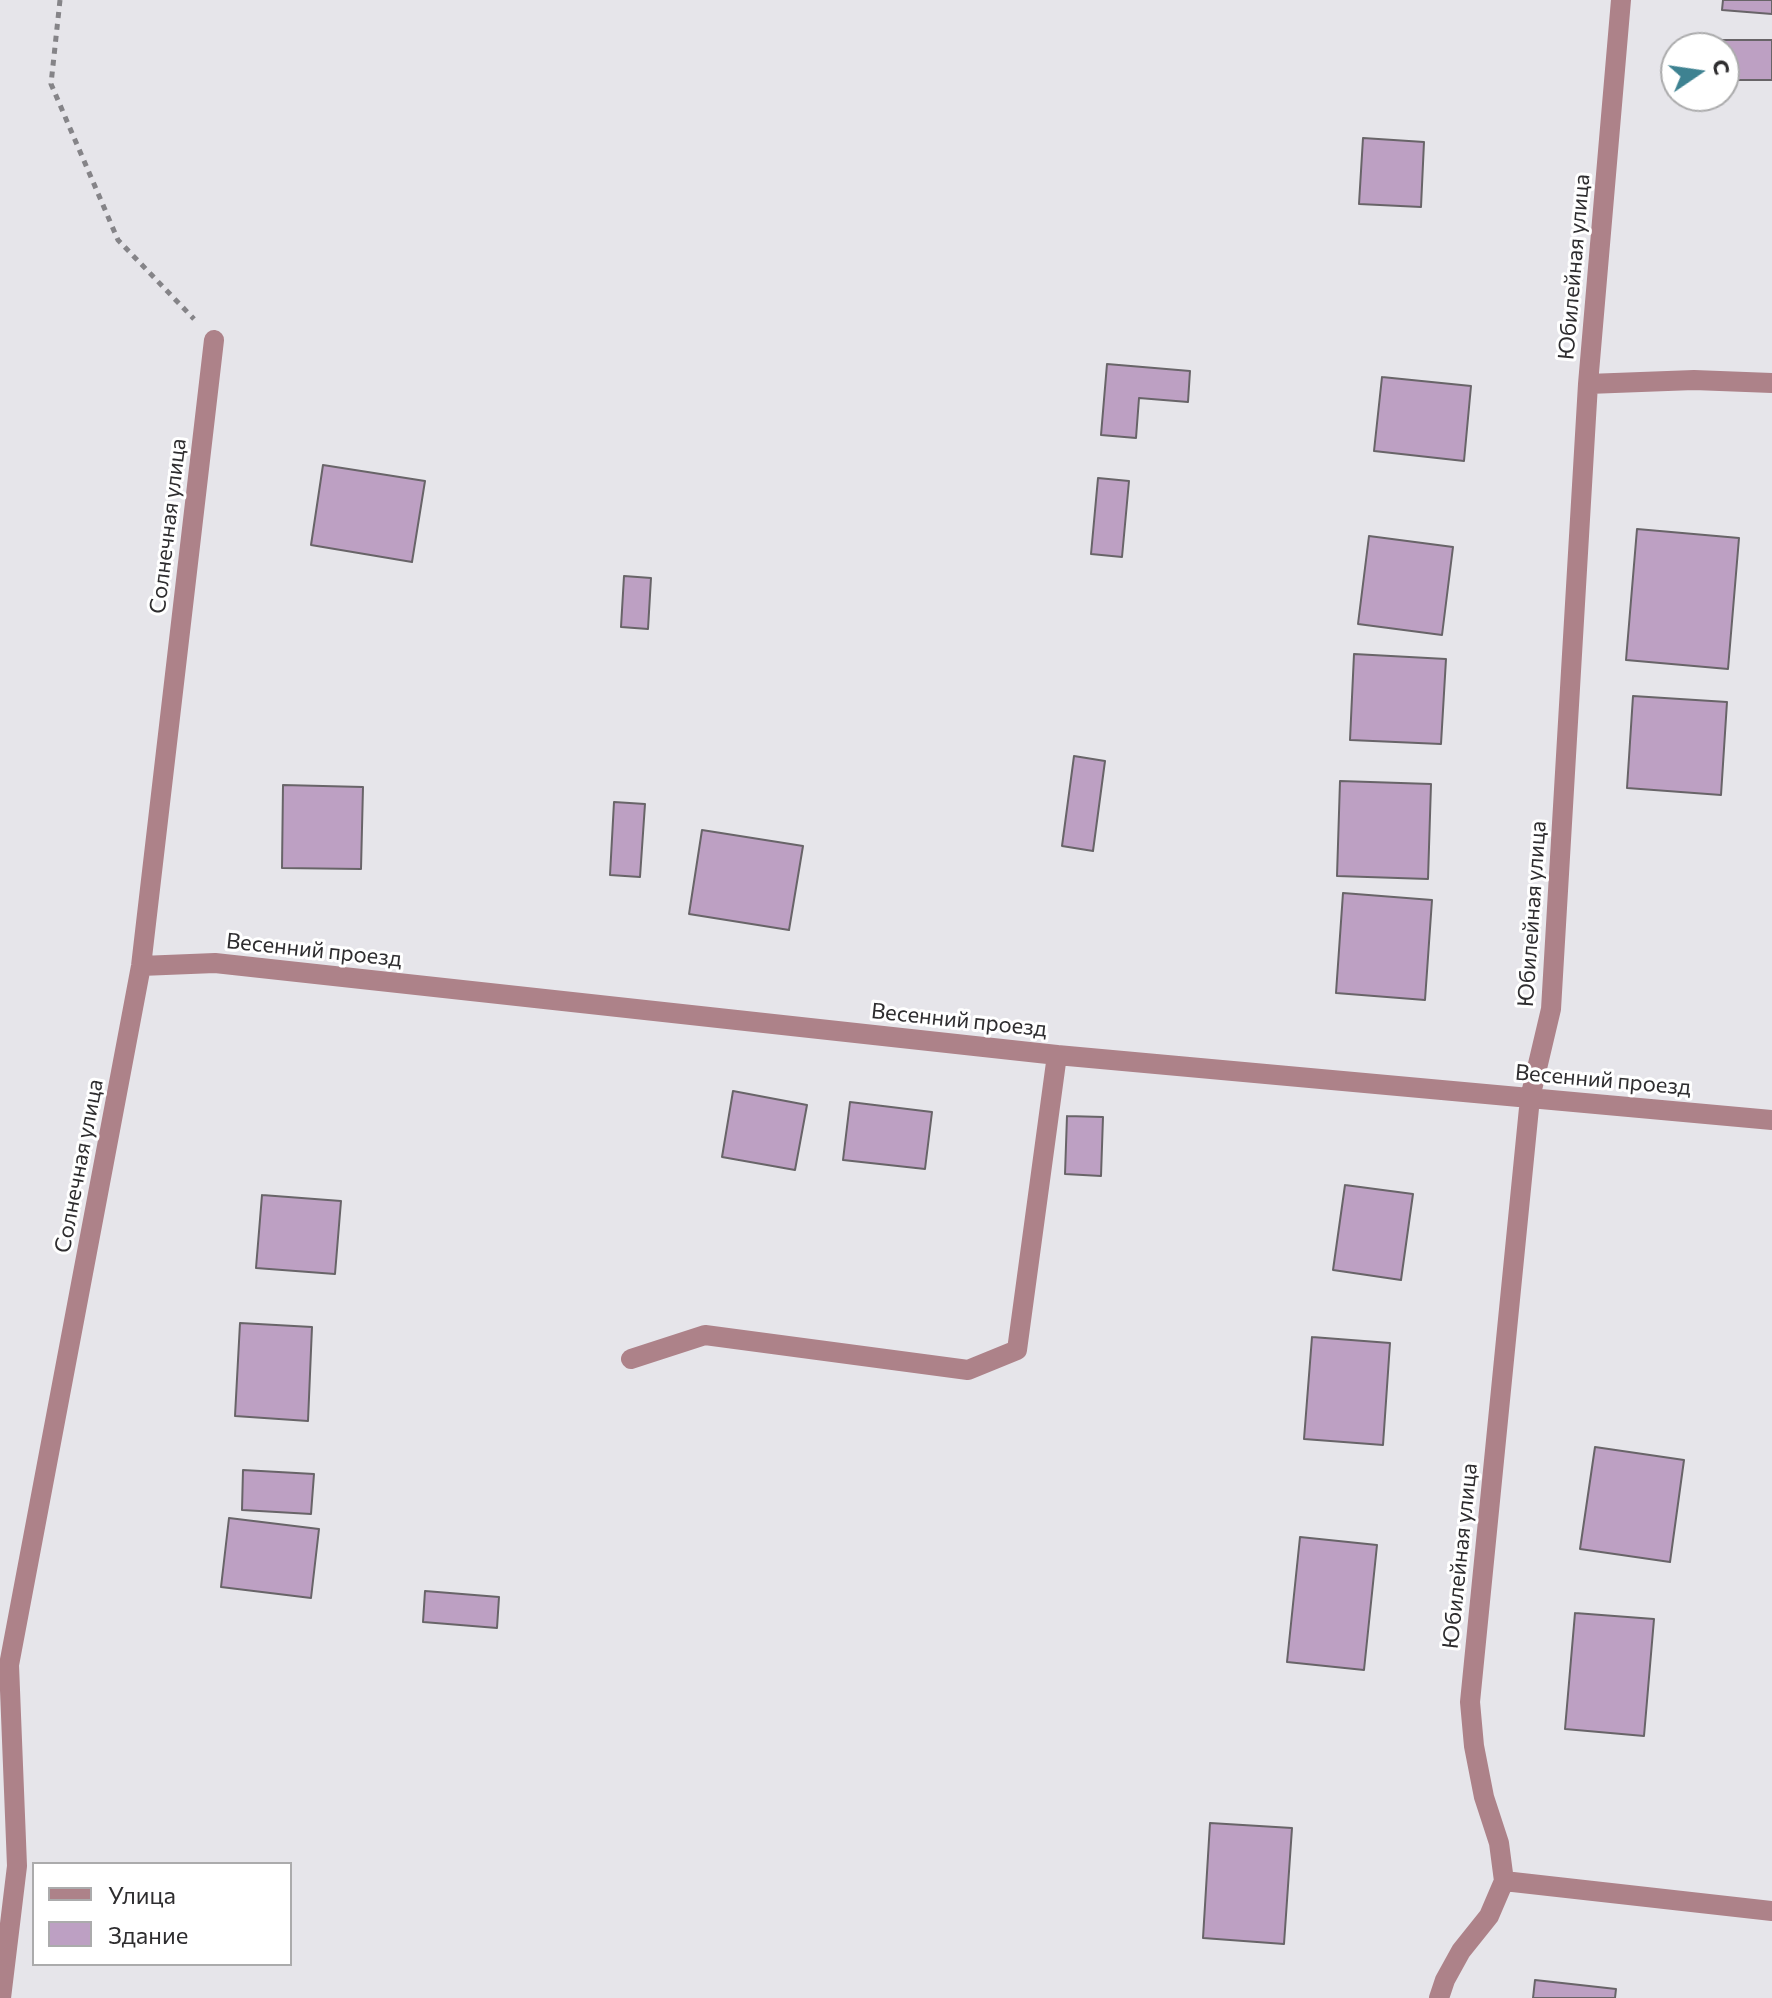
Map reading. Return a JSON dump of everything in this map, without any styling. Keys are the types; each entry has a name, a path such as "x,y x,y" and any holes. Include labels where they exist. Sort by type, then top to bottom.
{"street":[{"name":"Юбилейная улица","path":"1504,1881 1499,1843 1484,1797 1474,1746 1470,1702 1530,1098 1551,1009 1588,384 1621,0"},
{"name":"Солнечная улица","path":"1,1998 17,1866 9,1665 141,966 214,340"},
{"path":"1588,384 1694,380 1772,383"},
{"name":"Весенний проезд","path":"141,966 215,963 1057,1055 1772,1120"},
{"path":"631,1359 705,1335 968,1370 1017,1350 1057,1055"},
{"path":"1439,1998 1461,1951 1489,1916 1504,1881 1772,1911"}],"path":[{"path":"60,0 51,84 118,240 214,340"}],"building":[{"path":"1723,0 1772,0 1772,14 1722,10"},
{"path":"1740,40 1772,40 1772,80 1740,80"},
{"path":"1363,138 1424,142 1421,207 1359,204"},
{"path":"1107,364 1190,371 1188,402 1139,398 1136,438 1101,435"},
{"path":"1382,377 1471,386 1464,461 1374,451"},
{"path":"323,465 425,481 412,562 311,545"},
{"path":"1098,478 1129,481 1122,557 1091,554"},
{"path":"1637,529 1739,538 1728,669 1626,660"},
{"path":"1369,536 1453,547 1442,635 1358,624"},
{"path":"624,576 651,578 648,629 621,627"},
{"path":"1354,654 1446,659 1441,744 1350,740"},
{"path":"1633,696 1727,702 1721,795 1627,788"},
{"path":"1074,756 1105,761 1093,851 1062,846"},
{"path":"1340,781 1431,784 1428,879 1337,876"},
{"path":"283,785 363,787 361,869 282,868"},
{"path":"614,802 645,804 640,877 610,875"},
{"path":"702,830 803,846 789,930 689,914"},
{"path":"1343,893 1432,900 1425,1000 1336,993"},
{"path":"733,1091 807,1105 795,1170 722,1157"},
{"path":"850,1102 932,1112 925,1169 843,1160"},
{"path":"1067,1116 1103,1117 1101,1176 1065,1174"},
{"path":"1345,1185 1413,1194 1401,1280 1333,1270"},
{"path":"262,1195 341,1201 335,1274 256,1268"},
{"path":"240,1323 312,1327 308,1421 235,1416"},
{"path":"1312,1337 1390,1343 1383,1445 1304,1439"},
{"path":"1595,1447 1684,1460 1670,1562 1580,1549"},
{"path":"243,1470 314,1474 311,1514 242,1510"},
{"path":"229,1518 319,1529 311,1598 221,1587"},
{"path":"1300,1537 1377,1545 1364,1670 1287,1662"},
{"path":"425,1591 499,1597 497,1628 423,1622"},
{"path":"1575,1613 1654,1619 1644,1736 1565,1729"},
{"path":"1210,1823 1292,1828 1284,1944 1203,1938"},
{"path":"1535,1980 1616,1989 1615,1998 1533,1998"}]}
